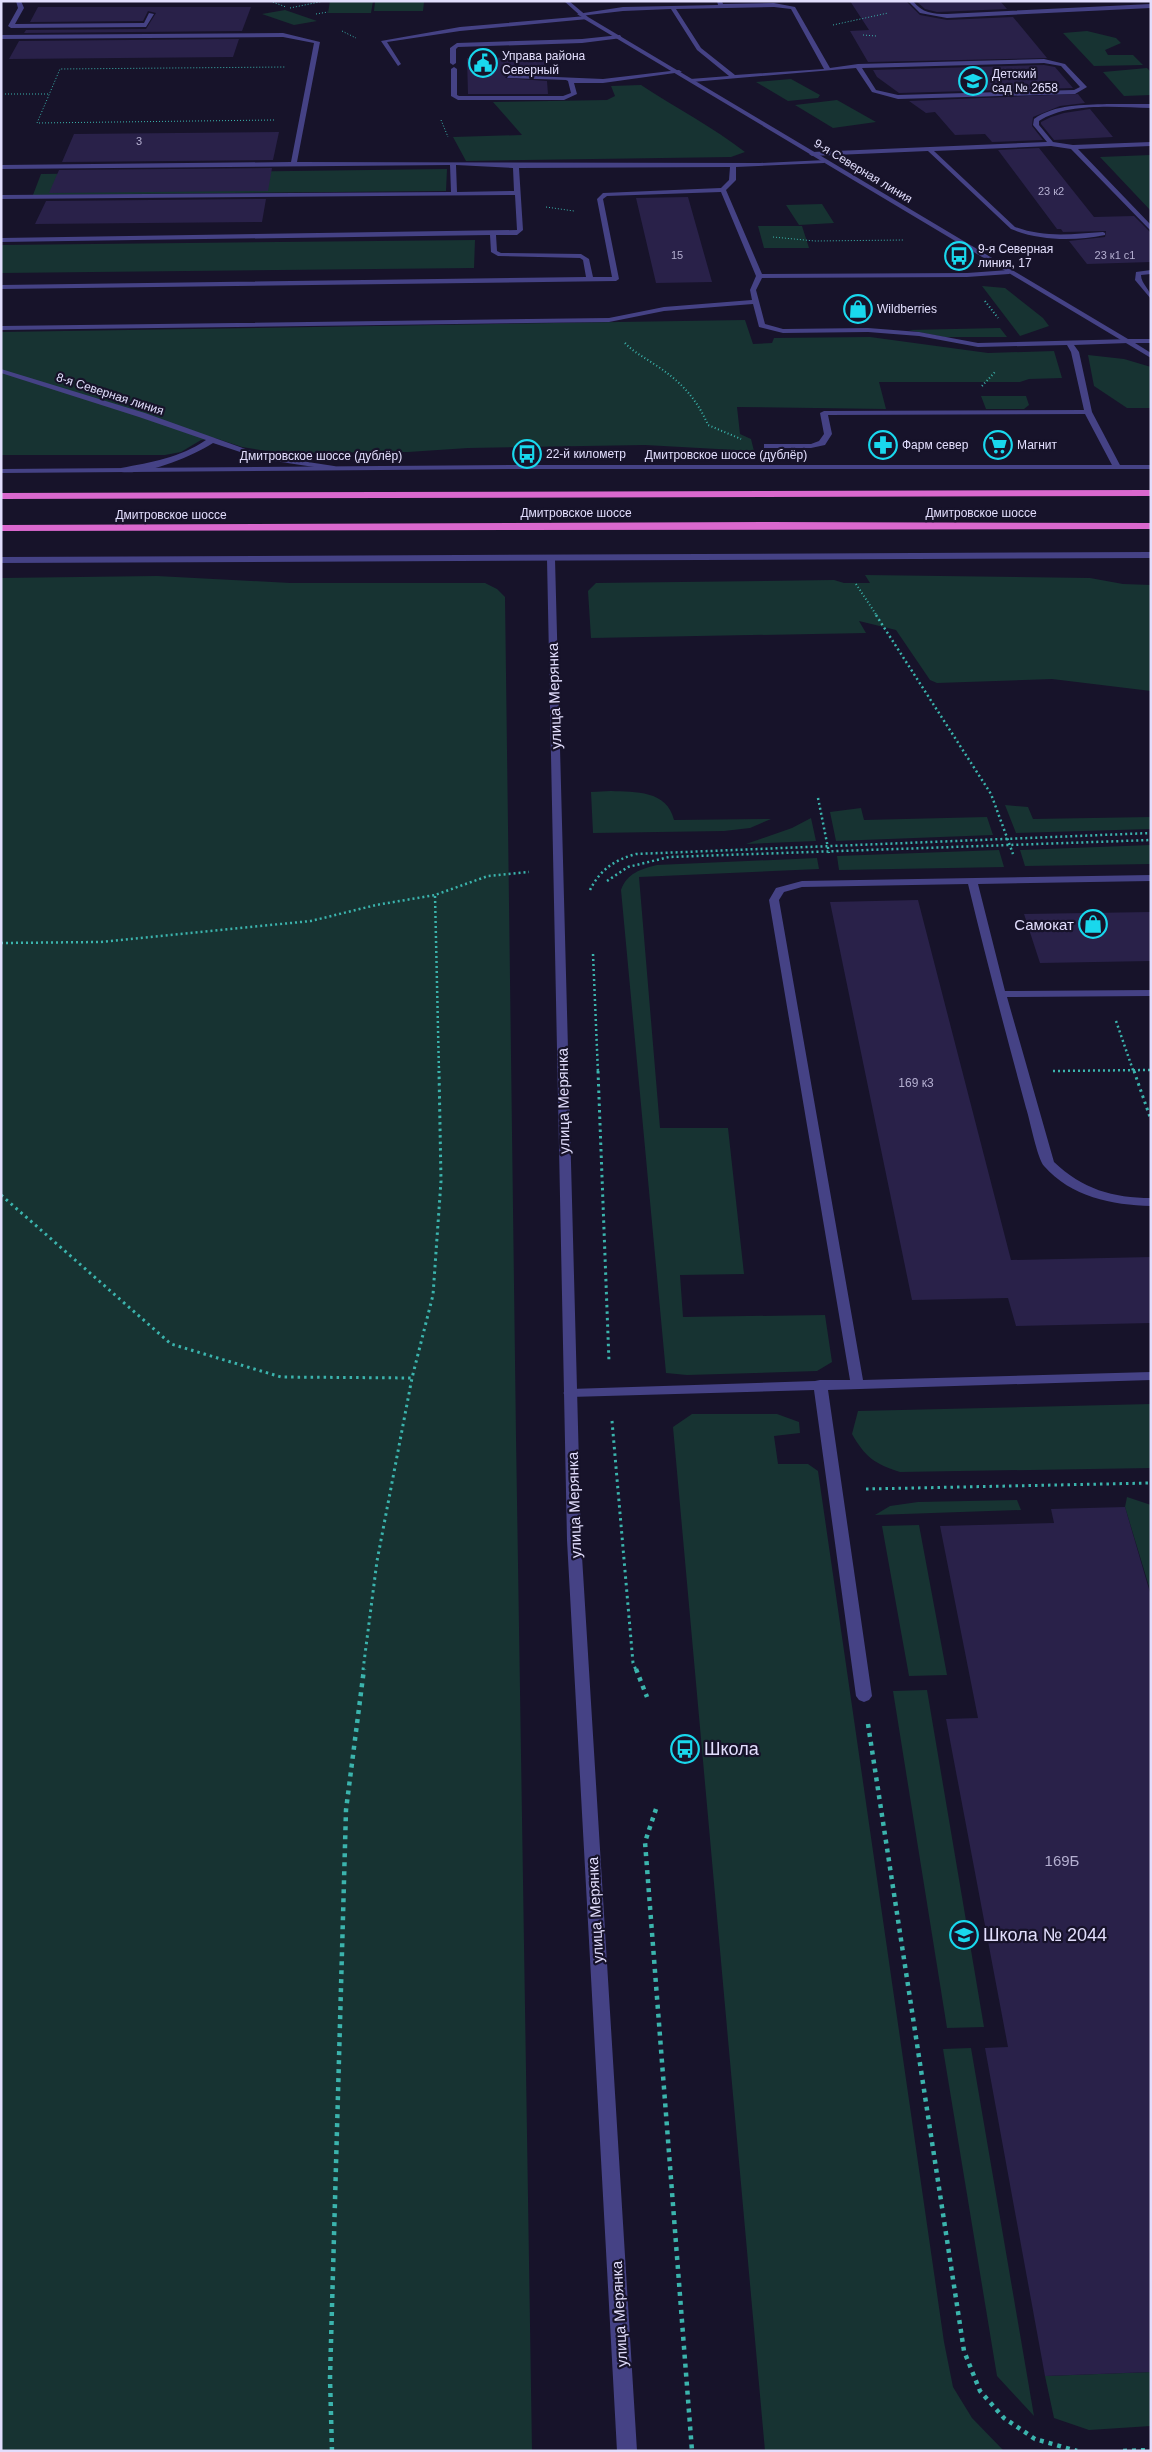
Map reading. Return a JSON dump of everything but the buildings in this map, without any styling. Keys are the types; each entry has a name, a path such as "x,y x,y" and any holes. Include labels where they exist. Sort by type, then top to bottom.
{"highway":[{"name":"Дмитровское шоссе","path":"1,496 1151,493"},
{"name":"Дмитровское шоссе","path":"1,528 766,525 1151,526"}],"street":[{"path":"18,1 21,8 11,26 146,25 150,14"},
{"name":"9-я Северная линия","path":"566,1 586,18 1151,356"},
{"path":"910,1 922,13 939,15 1151,6"},
{"path":"1092,1 1099,8"},
{"path":"613,2 623,9"},
{"path":"580,14 623,9 673,8 720,4 785,6 793,8 828,70"},
{"path":"673,8 699,49 734,77"},
{"path":"398,64 384,41 460,29 586,18"},
{"path":"1,37 283,35 317,42 294,164"},
{"path":"571,81 574,94 564,98 464,99 454,96 453,48 457,45 582,41 620,37"},
{"path":"692,80 858,66 1044,60 1063,65 1084,86 1075,92 898,97 874,91 858,66"},
{"path":"509,77 558,76 571,81 603,81 679,72"},
{"path":"1051,144 1036,125 1036,120 1040,115 1062,109 1151,106"},
{"path":"812,154 1051,144 1073,147 1151,144"},
{"path":"1073,147 1151,229"},
{"path":"929,149 1013,228 1020,232 1040,236 1103,234"},
{"path":"1,167 453,163 516,166 733,165 824,161"},
{"path":"453,163 454,194"},
{"path":"1,287 616,279 600,199 606,194 723,190 731,184 735,177 733,165"},
{"path":"1,240 493,235 517,233 520,230 516,166"},
{"path":"723,190 759,276 753,290 762,325 778,330 868,330 919,334 978,344 1151,341"},
{"path":"1,197 518,193"},
{"path":"493,235 494,252 500,256 581,256 586,259 590,279"},
{"path":"759,276 967,275 1009,272"},
{"path":"1151,272 1138,273 1138,280 1151,297"},
{"path":"1,328 609,320 636,312 684,305 755,302"},
{"path":"1070,343 1075,352 1088,412 1118,467"},
{"name":"8-я Северная линия","path":"1,371 142,415 261,457 334,468"},
{"path":"767,446 812,446 822,443 828,434 824,413 1088,412"},
{"path":"124,470 166,463 198,450 211,440"},
{"name":"Дмитровское шоссе (дублёр)","path":"1,470 1151,467"},
{"path":"1,560 1151,555"},
{"name":"улица Мерянка","path":"551,559 574,1540 626,2451"},
{"path":"857,1383 774,900 780,890 802,884 1151,878"},
{"path":"972,881 1000,994 1048,1163 1062,1178 1104,1197 1130,1202 1151,1202"},
{"path":"1000,994 1151,993"},
{"path":"570,1393 820,1384 1151,1376"},
{"path":"820,1384 864,1696"}],"path":[{"path":"289,8 324,1"},
{"path":"310,15 328,12"},
{"path":"805,27 828,26 891,12"},
{"path":"302,120 37,123 60,69 312,66"},
{"path":"5,94 49,94"},
{"path":"609,320 630,348 680,381 689,390 698,402 708,425 752,444 767,446"},
{"path":"853,580 991,794 1022,880"},
{"path":"818,798 834,884"},
{"path":"591,900 590,890 605,867 620,858 636,854 1151,833"},
{"path":"607,881 615,873 629,865 669,857 1151,840"},
{"path":"1,943 100,942 311,921 376,905 435,895 488,876 530,872"},
{"path":"332,2451 330,2378 346,1810 377,1561 412,1378 433,1295 441,1182 435,895"},
{"path":"593,948 610,1391 633,1663 647,1697"},
{"path":"1107,993 1151,1120"},
{"path":"1023,1072 1151,1070"},
{"path":"1,1195 170,1344 281,1377 412,1378"},
{"path":"834,1489 1151,1483"},
{"path":"864,1696 964,2351 980,2391 1004,2418 1036,2439 1077,2451"},
{"path":"656,1809 645,1842 692,2451"},
{"path":"1123,2451 1151,2450"}],"green space":[{"path":"330,1 373,1 371,13 328,13"},
{"path":"375,2 424,2 423,11 374,11"},
{"path":"285,10 317,21 294,25 262,14"},
{"path":"1087,31 1116,38 1121,43 1105,50 1108,55 1133,55 1143,65 1094,66 1063,33"},
{"path":"1147,68 1151,72 1151,95 1124,96 1103,72"},
{"path":"791,79 820,95 818,98 788,101 756,82"},
{"path":"641,85 745,152 731,157 466,161 453,137 522,135 493,102 607,100 615,96 611,86"},
{"path":"837,100 876,122 833,128 795,105"},
{"path":"1151,155 1151,211 1100,157"},
{"path":"447,169 446,191 33,195 41,174"},
{"path":"822,204 834,223 799,225 786,205"},
{"path":"758,226 802,226 809,248 764,248"},
{"path":"475,240 474,268 1,273 1,245"},
{"path":"982,286 1005,288 1043,318 1049,326 1020,336"},
{"path":"745,320 753,344 772,343 774,338 870,337 988,353 1054,351 1062,378 1029,379 1020,382 879,382 886,409 737,407 740,434 751,439 754,451 645,445 468,448 408,452 278,453 242,447 215,438 201,440 181,452 165,455 1,455 1,332"},
{"path":"1000,328 1007,337 944,337 908,330"},
{"path":"1088,355 1124,359 1151,367 1151,408 1127,408 1094,386"},
{"path":"981,396 1026,396 1029,405 1024,409 986,409"},
{"path":"865,575 1090,578 1123,584 1151,585 1151,691 1052,679 937,683 930,680 896,630 859,621 866,633 591,638 588,591 596,583 834,580 844,583 870,583"},
{"path":"157,576 290,583 485,583 497,589 505,597 532,2451 1,2451 1,578"},
{"path":"591,792 640,793 657,798 665,803 674,820 771,819 750,828 724,831 593,833"},
{"path":"1005,805 1028,807 1033,819 1151,817 1151,829 1016,833"},
{"path":"861,808 864,820 987,817 993,835 836,841 830,812"},
{"path":"811,818 816,841 746,844 792,828"},
{"path":"1151,845 1151,864 1025,866 1020,850"},
{"path":"999,850 1004,867 839,870 837,856"},
{"path":"817,858 819,869 639,877 660,1128 728,1128 744,1274 680,1275 683,1317 825,1315 832,1362 817,1371 687,1375 666,1373 621,890 627,879 635,873 657,865"},
{"path":"1151,1404 1151,1468 900,1472 877,1463 861,1449 852,1434 858,1411"},
{"path":"692,1414 777,1414 799,1422 800,1433 774,1436 778,1464 808,1464 818,1471 944,2342 953,2387 972,2418 1004,2451 765,2451 673,1427"},
{"path":"1127,1497 1151,1505 1151,1593 1125,1507"},
{"path":"1017,1500 1021,1510 875,1515 890,1506 918,1502"},
{"path":"919,1525 947,1675 909,1676 882,1526"},
{"path":"927,1690 984,2027 947,2028 893,1691"},
{"path":"971,2048 1034,2416 997,2376 943,2049"},
{"path":"1151,2372 1151,2426 1089,2430 1054,2418 1045,2376"}],"place":[{"name":"Управа района Северный","path":"483,63"},
{"name":"Детский сад № 2658","path":"973,81"},
{"name":"9-я Северная линия, 17","path":"959,256"},
{"name":"Wildberries","path":"858,309"},
{"name":"Фарм север","path":"883,445"},
{"name":"Магнит","path":"998,445"},
{"name":"22-й километр","path":"527,454"},
{"name":"Самокат","path":"1093,924"},
{"name":"Школа","path":"685,1749"},
{"name":"Школа № 2044","path":"964,1935"}]}
